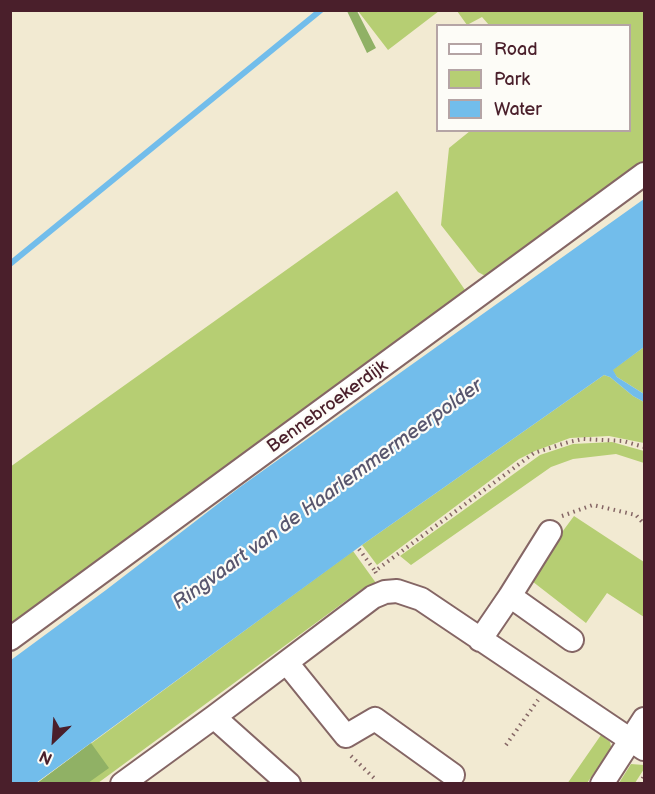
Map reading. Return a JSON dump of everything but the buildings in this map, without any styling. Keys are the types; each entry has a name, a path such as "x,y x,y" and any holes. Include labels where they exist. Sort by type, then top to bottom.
{"street":[{"name":"Bennebroekerdijk","path":"10,639 645,174"},
{"path":"480,640 550,532"},
{"path":"122,783 287,663 373,597 385,592 397,591 421,599 638,745"},
{"path":"510,596 572,640"},
{"path":"287,663 346,736 375,719 453,775"},
{"path":"214,717 289,783"},
{"path":"602,783 638,745 645,719"}],"path":[{"path":"397,555 534,453 563,443 584,439 623,441 645,447"},
{"path":"358,549 375,571"},
{"path":"506,745 548,685"},
{"path":"346,736 345,751 374,778"},
{"path":"640,783 645,776"}],"green space":[{"path":"347,11 357,11 376,48 367,53"},
{"path":"358,11 439,11 388,50"},
{"path":"457,11 644,11 644,164 489,278 478,272 441,225 449,148 469,132 631,132 631,24 488,24 482,17 466,24"},
{"path":"397,191 465,290 462,297 11,628 10,467"},
{"path":"644,347 644,394 617,377 612,370"},
{"path":"604,375 644,402 644,443 609,436 570,438 535,451 519,459 377,565 362,545"},
{"path":"612,442 644,451 644,463 616,454 573,459 551,467 411,565 400,556 540,455 573,444"},
{"path":"574,516 644,562 644,617 607,593 586,623 528,578"},
{"path":"353,551 376,583 362,589 98,783 36,784"},
{"path":"601,735 610,742 613,755 605,769 599,766 587,783 567,784"},
{"path":"91,743 109,768 88,783 36,784"},
{"path":"631,764 644,765 644,769 635,783 619,783"}],"water":[{"name":"Ringvaart van de Haarlemmermeerpolder","path":"644,199 644,347 613,370 617,377 644,394 644,402 604,375 362,545 36,783 11,783 11,660 240,487"}],"waterway":[{"path":"10,264 321,10"}]}
